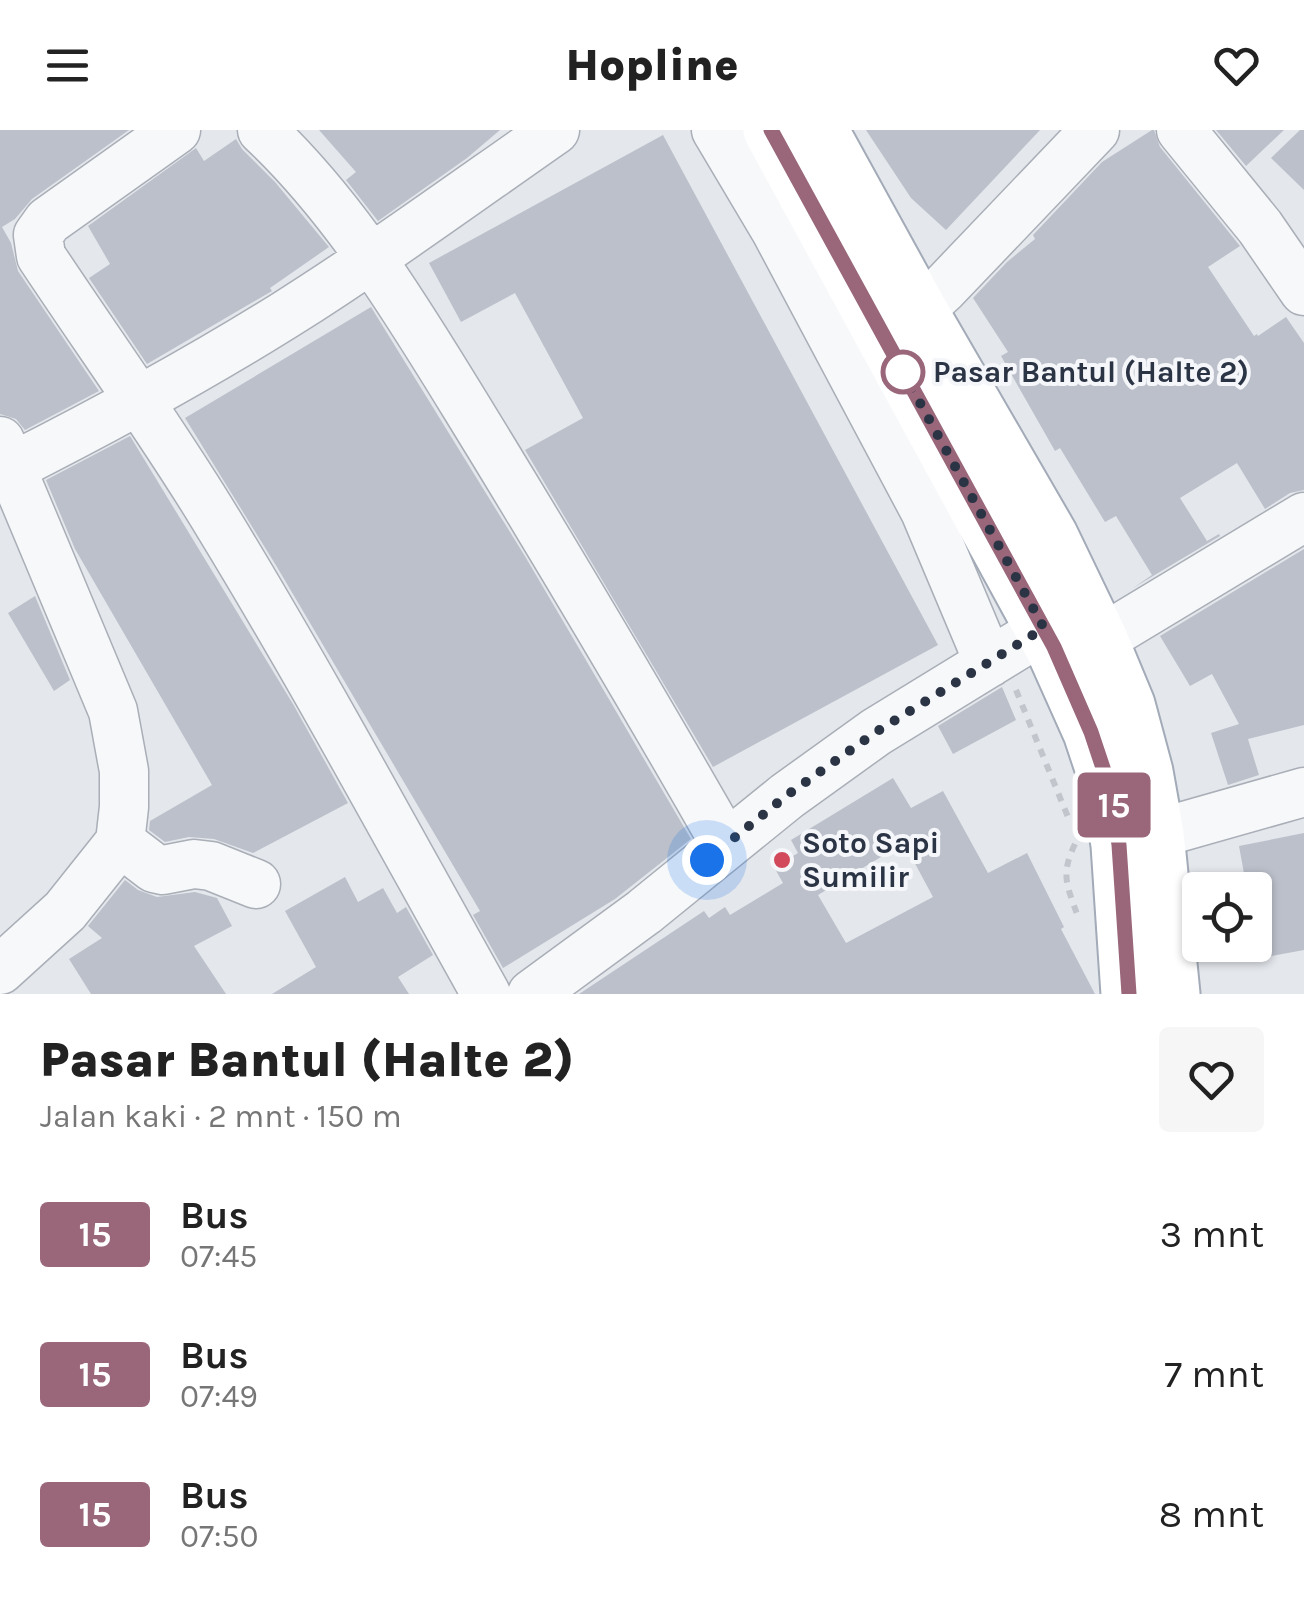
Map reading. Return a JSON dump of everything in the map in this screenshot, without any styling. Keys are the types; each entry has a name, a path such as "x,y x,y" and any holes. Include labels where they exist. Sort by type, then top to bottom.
{"main road":[{"path":"772,130 902,326 1050,536 1100,640 1127,705 1145,772 1156,834 1172,994"},
{"path":"820,130 902,326 1012,649 1076,693 1102,760 1118,830 1129,994"}],"street":[{"path":"176,130 48,221 38,235 41,256 217,522 306,672 486,994"},
{"path":"262,130 290,157 371,258 572,582 726,845"},
{"path":"0,970 65,910 120,842 124,808 124,771 113,712 6,454 139,400 283,316 555,130"},
{"path":"532,994 644,912 786,796 876,732 1012,649 925,512 776,231 716,130"},
{"path":"902,326 944,288 1095,130"},
{"path":"1181,130 1303,287"},
{"path":"1100,640 1304,517"},
{"path":"1156,834 1304,792"},
{"path":"120,842 154,868 211,866 256,884"}],"path":[{"path":"1012,649 1014,686 1073,830 1076,844 1066,865 1066,878 1079,919"}],"building":[{"path":"0,130 129,130 32,199 15,219 2,227 18,271 99,391 25,430 16,419 0,414"},
{"path":"319,130 500,130 378,221 346,180 356,172"},
{"path":"866,130 1040,130 946,230 911,198"},
{"path":"1152,130 1160,147 1240,246 1208,267 1254,336 1286,317 1304,343 1304,490 1290,493 1265,509 1237,463 1180,498 1207,541 1220,536 1133,588 1152,575 1116,516 1105,522 1060,448 1055,451 1001,356 1008,352 973,298 1035,239 1033,235 1102,162"},
{"path":"1216,130 1284,130 1246,166"},
{"path":"1304,130 1304,190 1271,158"},
{"path":"663,135 938,645 713,767 525,450 583,418 515,293 461,322 429,263"},
{"path":"236,139 329,247 270,288 272,291 147,364 89,278 110,264 88,226 196,148 204,161"},
{"path":"371,307 526,558 691,839 615,899 503,968 473,915 480,911 185,418"},
{"path":"130,436 293,704 348,803 253,853 214,839 189,837 165,842 149,830 150,821 212,785 75,549 46,480"},
{"path":"1304,549 1304,725 1248,739 1259,775 1228,785 1211,733 1239,724 1212,674 1190,686 1160,636"},
{"path":"35,596 70,680 54,691 8,613"},
{"path":"1002,687 1016,720 953,754 938,726"},
{"path":"893,778 911,808 943,791 988,873 1027,853 1095,994 579,994 704,911 709,918 725,907 730,915 783,883 774,867 798,853 791,840","holes":["904,843 933,897 846,943 818,895"]},
{"path":"1304,833 1304,950 1272,956 1272,872 1244,872 1239,846"},
{"path":"345,877 358,902 383,888 397,913 406,907 433,955 398,977 409,994 272,994 316,967 285,911"},
{"path":"125,880 157,897 195,892 217,898 232,926 194,946 226,994 91,994 69,959 102,938 88,926"}],"bus line":[{"name":"15","path":"771,130 1054,647 1084,712 1102,760 1116,816 1129,994"}],"place":[{"name":"Pasar Bantul (Halte 2)","path":"903,372"},
{"name":"Soto Sapi Sumilir","path":"782,860"}],"route":[{"path":"707,860 786,796 876,732 1044,628 903,372"}]}
